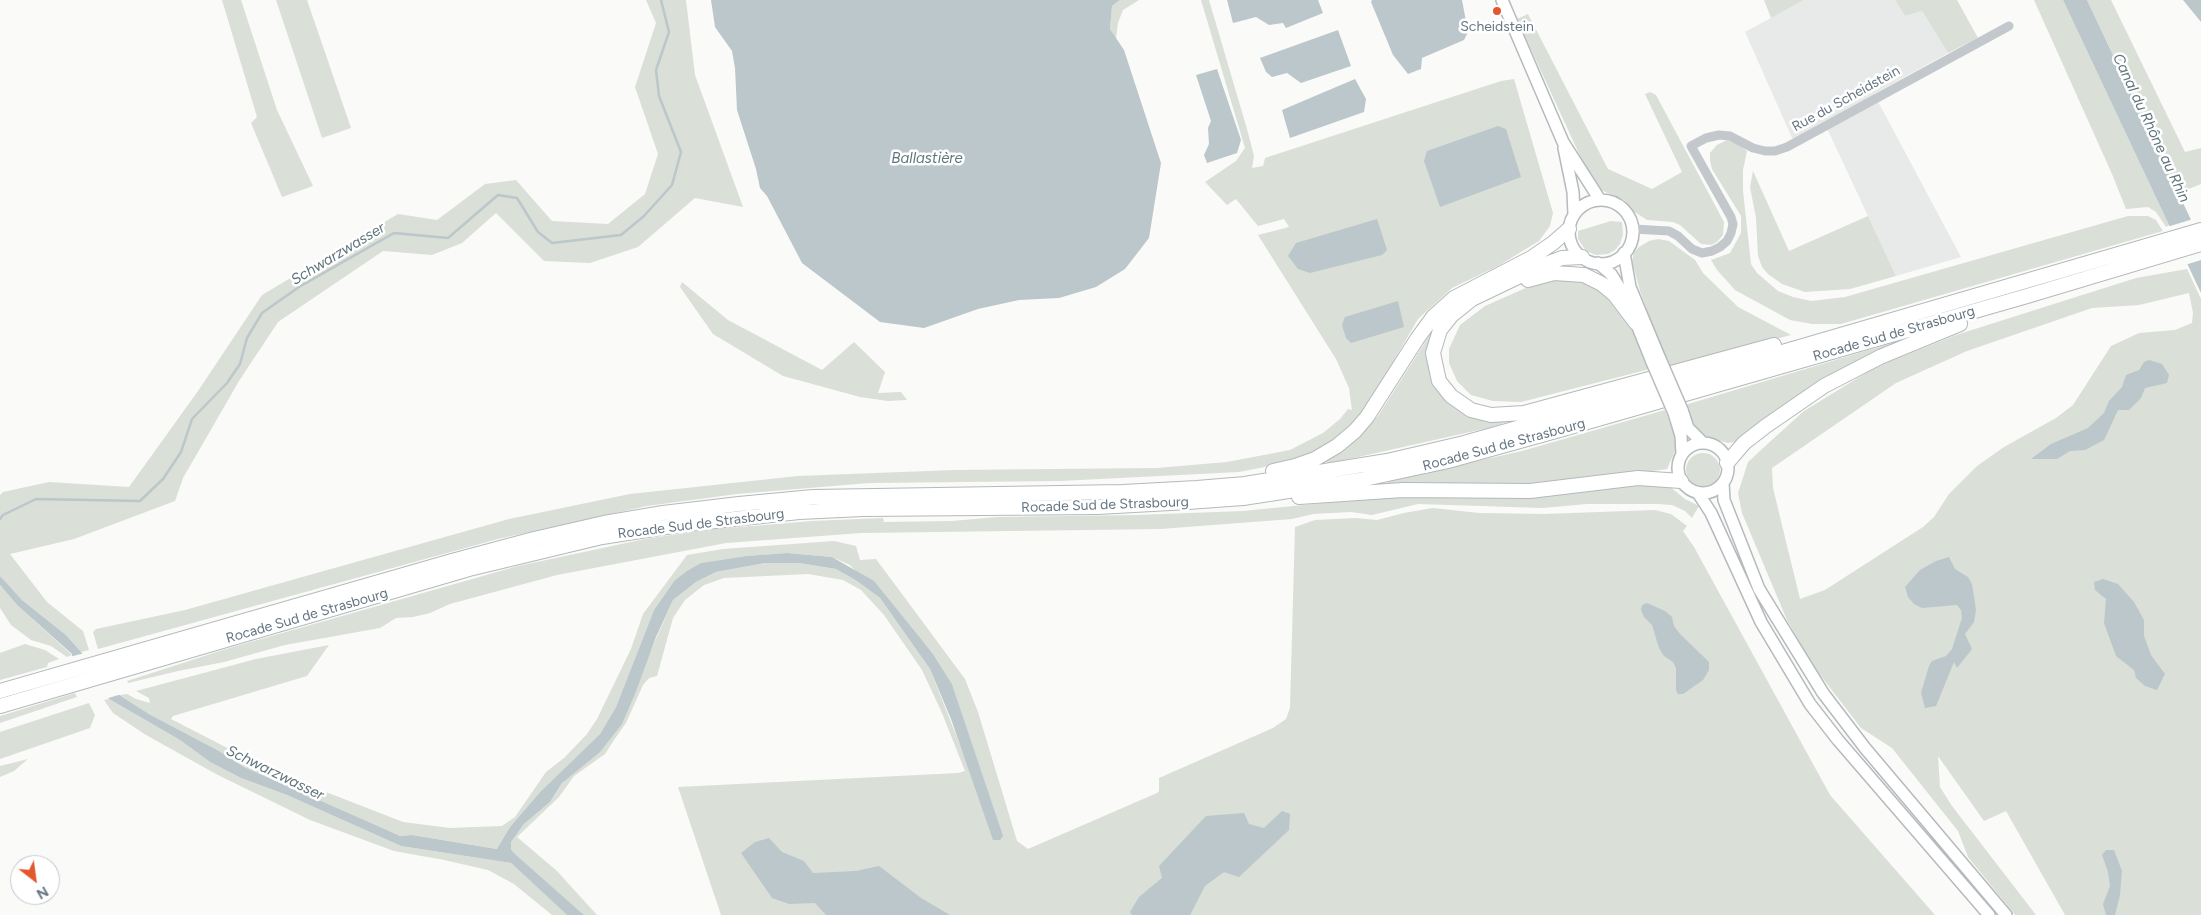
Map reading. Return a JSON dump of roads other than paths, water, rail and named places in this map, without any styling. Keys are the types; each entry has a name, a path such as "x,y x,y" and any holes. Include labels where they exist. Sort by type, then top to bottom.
{"highway":[{"path":"1197,488 1295,466 1315,459 1337,446 1355,431 1367,417 1433,317 1454,298 1531,258 1569,229"},
{"name":"Rocade Sud de Strasbourg","path":"0,706 469,569 602,538 742,517 854,509 1098,507 1243,498 1360,480 1448,461 2027,296 2166,247 2201,230"},
{"name":"Rocade Sud de Strasbourg","path":"0,691 452,561 543,537 663,513 813,498 1114,492 1197,488 1322,473 1387,461 1464,443 1876,324 2166,247 2201,244"},
{"path":"1582,257 1562,258 1543,265 1472,299 1445,322 1435,341 1434,361 1439,381 1451,396 1471,410 1491,415 1539,410 1814,335 1876,324"},
{"path":"1636,323 1614,294 1602,284 1584,275 1568,272 1540,275 1521,282 1466,311 1448,333 1443,344 1442,366 1446,378 1460,395 1481,405 1498,408 1535,404 1596,388 1647,380"},
{"path":"1727,463 1744,443 1766,426 1824,386 1854,369 1920,339 2027,296"},
{"path":"1243,498 1323,496 1403,490 1530,491 1638,478 1681,481"}],"main road":[{"path":"1502,0 1563,142 1600,200"},
{"path":"1563,142 1573,192 1574,214 1569,229 1572,244 1582,257 1598,263 1611,274 1627,300 1636,323 1656,361"},
{"path":"1574,214 1586,205 1600,200 1612,202 1622,208 1630,218 1633,229 1631,242 1624,253 1612,262 1598,263"},
{"path":"1624,253 1630,287 1656,361 1678,412 1688,428 1703,443 1718,449 1727,463 1727,473 1723,483 1724,500 1759,588 1823,693 1865,748 2006,915"},
{"path":"1678,412 1682,436 1682,454 1678,468 1681,481 1685,487 1698,493 1711,513 1761,622 1810,704 1838,740 1989,915"},
{"path":"1682,454 1695,444 1703,443"},
{"path":"1698,493 1716,489 1723,483"}],"street":[{"name":"Rue du Scheidstein","path":"1633,229 1669,231 1678,236 1692,249 1702,253 1712,251 1727,241 1733,224 1731,217 1690,146 1706,138 1719,135 1730,136 1753,148 1765,151 1787,147 2009,26"}],"water":[{"name":"Ballastière","path":"711,0 1120,0 1112,6 1110,29 1124,50 1161,163 1149,238 1125,269 1096,287 1059,298 1019,300 978,309 924,328 880,322 802,263 767,196 760,188 756,169 737,110 735,68 732,51 715,27"},
{"path":"1227,0 1318,0 1323,13 1286,28 1283,23 1269,25 1256,17 1233,23"},
{"path":"1372,0 1462,0 1468,32 1464,40 1422,58 1421,69 1408,74 1393,55 1371,2"},
{"path":"2063,0 2087,0 2201,241 2201,293"},
{"path":"2183,0 2201,0 2201,22"},
{"path":"1338,30 1351,66 1301,83 1287,73 1272,77 1266,72 1260,58"},
{"path":"1217,69 1241,140 1237,153 1207,163 1204,155 1209,144 1208,128 1211,121 1196,75"},
{"path":"1355,79 1366,99 1364,112 1290,138 1282,110"},
{"path":"1498,126 1506,129 1521,177 1440,207 1424,161 1427,151"},
{"path":"1377,219 1387,250 1382,255 1310,273 1298,269 1288,256 1296,243"},
{"path":"1398,301 1404,327 1351,343 1346,338 1342,325 1345,317"},
{"path":"2149,360 2162,364 2169,375 2167,383 2145,388 2141,398 2129,410 2118,410 2104,440 2085,450 2070,451 2057,459 2031,459 2051,444 2088,428 2104,413 2109,401 2122,387 2126,375 2139,370 2144,362"},
{"path":"787,553 832,557 874,581 933,654 952,684 1003,836 1000,840 993,840 951,719 930,669 880,598 857,581 836,569 799,563 765,563 716,572 696,582 673,600 656,637 622,724 600,752 562,783 550,802 524,824 511,842 511,849 514,853 584,915 567,915 511,863 401,846 287,795 241,778 210,762 180,740 109,699 72,658 72,654 18,606 0,585 0,576 22,600 66,635 118,694 149,714 219,751 244,767 400,836 412,835 497,849 510,827 540,792 600,734 616,707 654,610 674,581 701,563 746,556"},
{"path":"1949,557 1955,569 1968,577 1972,584 1976,610 1974,622 1965,634 1972,649 1957,668 1954,662 1936,706 1925,708 1921,693 1929,666 1932,661 1946,656 1952,649 1962,618 1961,610 1957,605 1922,608 1914,604 1908,597 1905,587 1920,570 1936,561"},
{"path":"2103,579 2118,584 2134,602 2144,620 2144,636 2151,655 2165,674 2157,690 2145,686 2136,678 2134,670 2116,656 2104,623 2106,599 2095,590 2094,582"},
{"path":"1647,603 1665,611 1672,617 1674,626 1680,634 1709,662 1709,670 1703,680 1683,694 1678,694 1676,690 1676,668 1673,662 1664,656 1659,648 1652,625 1644,617 1641,610 1642,605"},
{"path":"1282,811 1290,814 1289,830 1239,877 1224,872 1205,886 1190,915 1132,915 1130,912 1139,897 1162,878 1159,866 1206,816 1244,813 1249,824 1264,828"},
{"path":"769,838 782,852 804,861 813,873 856,871 879,866 921,898 950,915 826,915 815,903 789,904 772,898 741,853 755,842"},
{"path":"2106,850 2114,850 2122,871 2120,895 2115,915 2106,915 2103,904 2110,886 2108,872 2102,855"}],"waterway":[{"name":"Schwarzwasser","path":"0,519 3,515 36,499 140,501 163,479 181,452 192,419 227,383 240,364 247,338 262,313 299,287 394,233 448,238 498,195 517,198 538,232 552,243 621,235 644,216 672,185 681,152 659,96 656,70 669,32 661,0"}],"place":[{"name":"Scheidstein","path":"1497,11"}],"water label":[{"name":"Canal du Rhône au Rhin","path":"2151,128"}]}
